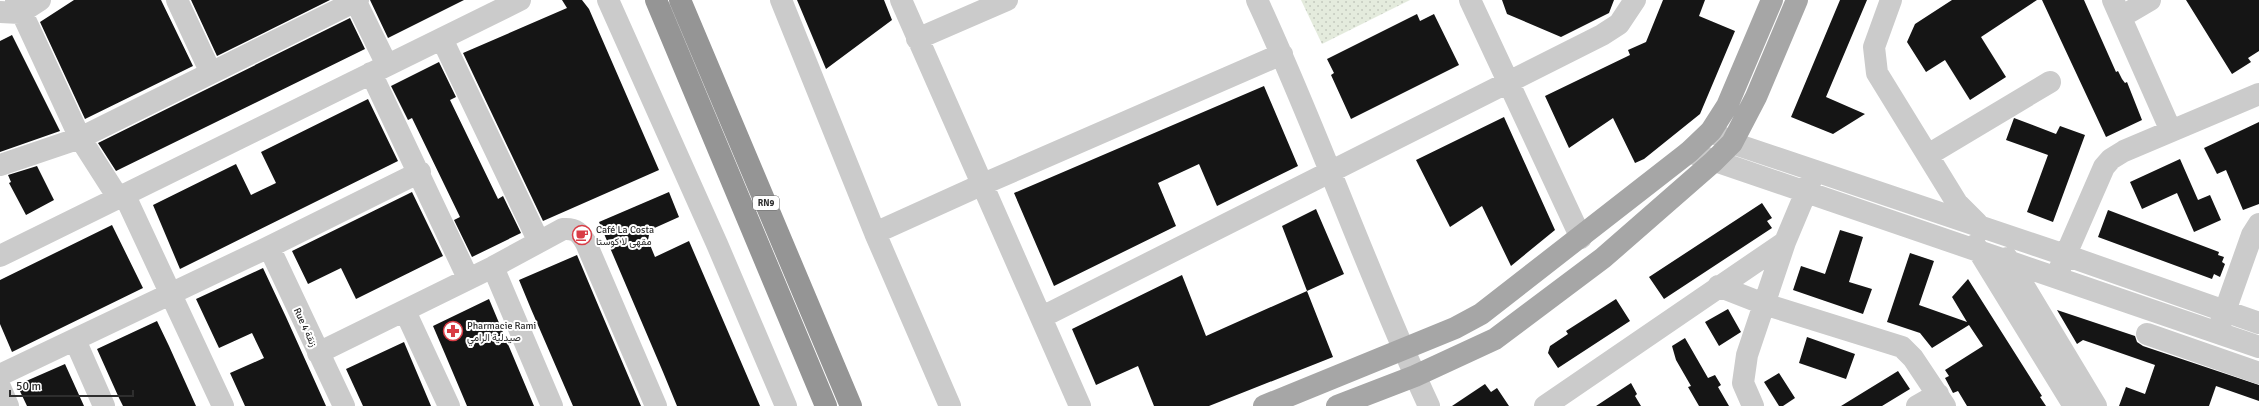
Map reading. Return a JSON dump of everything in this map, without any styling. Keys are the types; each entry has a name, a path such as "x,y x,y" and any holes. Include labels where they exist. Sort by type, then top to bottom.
{"highway":[{"name":"RN9","path":"656,0 826,406"},
{"name":"RN9","path":"680,0 851,406"}],"main road":[{"path":"1264,406 1404,350 1455,328 1481,314 1581,238 1689,152 1711,131 1727,106 1772,0"},
{"path":"1337,406 1415,376 1495,339 1523,320 1603,258 1714,162 1732,143 1756,97 1797,0"}],"street":[{"path":"40,0 12,8 80,138 122,198 172,294 223,406"},
{"path":"177,0 211,73"},
{"path":"1,163 80,138 356,0 379,69 420,172 468,278"},
{"path":"0,256 122,198 520,0"},
{"path":"608,0 717,244 786,406"},
{"path":"781,0 875,233 950,406"},
{"path":"901,0 981,185 1042,317 1080,406"},
{"path":"918,39 1007,0"},
{"path":"1257,0 1282,54 1404,350 1429,406"},
{"path":"1470,0 1581,238"},
{"path":"1042,317 1331,170 1509,83 1612,30 1625,18 1635,0"},
{"path":"1907,0 1888,7 1874,47 1876,73 1928,155 1960,211 1978,251 2074,406"},
{"path":"2150,0 2117,9 2171,131"},
{"path":"442,39 539,242"},
{"path":"875,233 981,185 1282,54"},
{"path":"1928,155 2050,82"},
{"path":"2056,279 2065,255 2107,163 2115,155 2259,94"},
{"path":"1711,131 1732,143 1814,171 1960,211 1982,229 2010,262 2096,406"},
{"path":"1689,152 1714,162 2259,347"},
{"path":"1752,406 1743,383 1743,370 1785,242 1814,171"},
{"path":"0,375 172,294 420,172"},
{"path":"2195,351 2224,311 2252,235 2259,224"},
{"path":"318,353 493,267 563,229 576,230 582,236 656,406"},
{"path":"1982,229 2065,255 2259,323"},
{"path":"1545,406 1718,286 1785,242"},
{"name":"Rue 4 زنقة","path":"269,247 344,406"},
{"path":"493,267 552,406"},
{"path":"1718,286 1764,304 1897,344 1913,358 1941,400 1917,406"},
{"path":"405,310 449,406"},
{"path":"2147,334 2259,373"},
{"path":"75,340 104,406"},
{"path":"0,386 8,406"}],"shaded area":[{"path":"1301,0 1410,0 1322,44"}],"building":[{"path":"74,0 161,0 193,66 85,119 40,22"},
{"path":"191,0 330,0 217,56"},
{"path":"370,0 464,0 388,38"},
{"path":"562,0 582,0 589,9 659,170 543,221 463,53 567,8"},
{"path":"797,0 884,0 892,20 826,69"},
{"path":"1502,0 1614,0 1609,13 1561,37 1507,14"},
{"path":"1663,0 1705,0 1699,16 1735,31 1700,114 1644,159 1635,163 1613,118 1569,148 1545,96 1630,55 1628,50 1646,42"},
{"path":"1840,0 1867,0 1826,97 1865,114 1833,134 1791,117"},
{"path":"1952,0 2037,0 1981,37 2006,77 1970,100 1945,60 1926,72 1907,42 1915,24"},
{"path":"2042,0 2084,0 2116,72 2118,71 2125,83 2127,82 2142,120 2106,137"},
{"path":"2186,0 2259,0 2259,51 2248,58 2251,62 2232,74"},
{"path":"1417,14 1420,21 1434,14 1459,65 1351,119 1331,75 1334,73 1327,59"},
{"path":"350,18 365,49 116,171 98,143"},
{"path":"12,35 60,131 0,152 0,41"},
{"path":"439,62 456,97 450,100 498,199 503,196 521,233 472,257 454,220 460,217 412,118 408,120 391,86"},
{"path":"1264,86 1298,166 1217,206 1199,164 1158,183 1176,226 1054,286 1014,193"},
{"path":"368,99 398,161 180,269 153,205 236,164 251,195 276,183 261,152"},
{"path":"1504,117 1555,230 1511,266 1482,206 1450,227 1416,160"},
{"path":"2014,118 2056,134 2060,126 2085,135 2053,222 2027,212 2048,155 2006,140"},
{"path":"2259,122 2259,204 2243,210 2226,170 2217,174 2204,148"},
{"path":"2180,159 2198,200 2210,195 2221,220 2194,232 2177,193 2142,209 2130,182"},
{"path":"37,166 54,200 26,215 9,183 11,182 8,175"},
{"path":"412,192 443,256 356,299 341,268 308,284 292,251"},
{"path":"669,192 679,217 650,230 648,240 655,257 689,241 760,406 677,406 599,222"},
{"path":"1762,203 1772,218 1767,221 1772,228 1664,299 1649,277"},
{"path":"1316,209 1344,274 1307,291 1282,226"},
{"path":"2108,210 2219,252 2218,255 2224,257 2222,262 2225,264 2220,277 2214,274 2212,279 2098,237"},
{"path":"112,225 143,288 12,352 0,324 0,280"},
{"path":"1840,230 1863,237 1849,282 1872,289 1863,314 1793,290 1801,266 1825,274"},
{"path":"1910,253 1934,261 1919,305 1967,322 1952,297 1968,279 2042,396 2040,397 2046,406 1967,406 1958,391 1953,393 1945,378 1949,376 1945,370 1983,346 1969,325 1932,348 1920,333 1887,322"},
{"path":"577,255 641,406 573,406 531,309 519,280"},
{"path":"263,268 326,406 245,406 230,373 264,358 252,333 219,348 196,299"},
{"path":"1182,275 1206,336 1307,291 1333,357 1209,406 1154,406 1138,366 1096,385 1072,329"},
{"path":"489,299 534,406 467,406 433,326"},
{"path":"1616,299 1630,321 1558,368 1548,353 1550,346 1568,334 1566,331"},
{"path":"1728,309 1741,332 1719,346 1705,322"},
{"path":"2057,310 2135,336 2137,342 2143,346 2259,385 2259,401 2216,386 2209,406 2119,406 2126,387 2145,394 2155,365 2083,340 2077,344"},
{"path":"157,321 196,406 123,406 119,398 97,349"},
{"path":"1807,337 1855,354 1846,379 1799,363"},
{"path":"1685,338 1708,378 1715,375 1721,385 1718,387 1729,406 1699,406 1688,387 1691,386 1676,360 1672,346"},
{"path":"404,342 431,406 363,406 346,369"},
{"path":"65,364 84,406 27,406 17,385"},
{"path":"1898,371 1910,389 1882,406 1841,406"},
{"path":"1779,373 1795,398 1783,406 1779,406 1764,382"},
{"path":"1631,383 1637,394 1635,396 1641,406 1596,406"},
{"path":"1485,384 1491,392 1497,388 1509,406 1452,406"}],"place":[{"name":"Café La Costa مقهى لا كوستا","path":"582,235"},
{"name":"Pharmacie Rami صيدلية الرامي","path":"453,331"}]}
